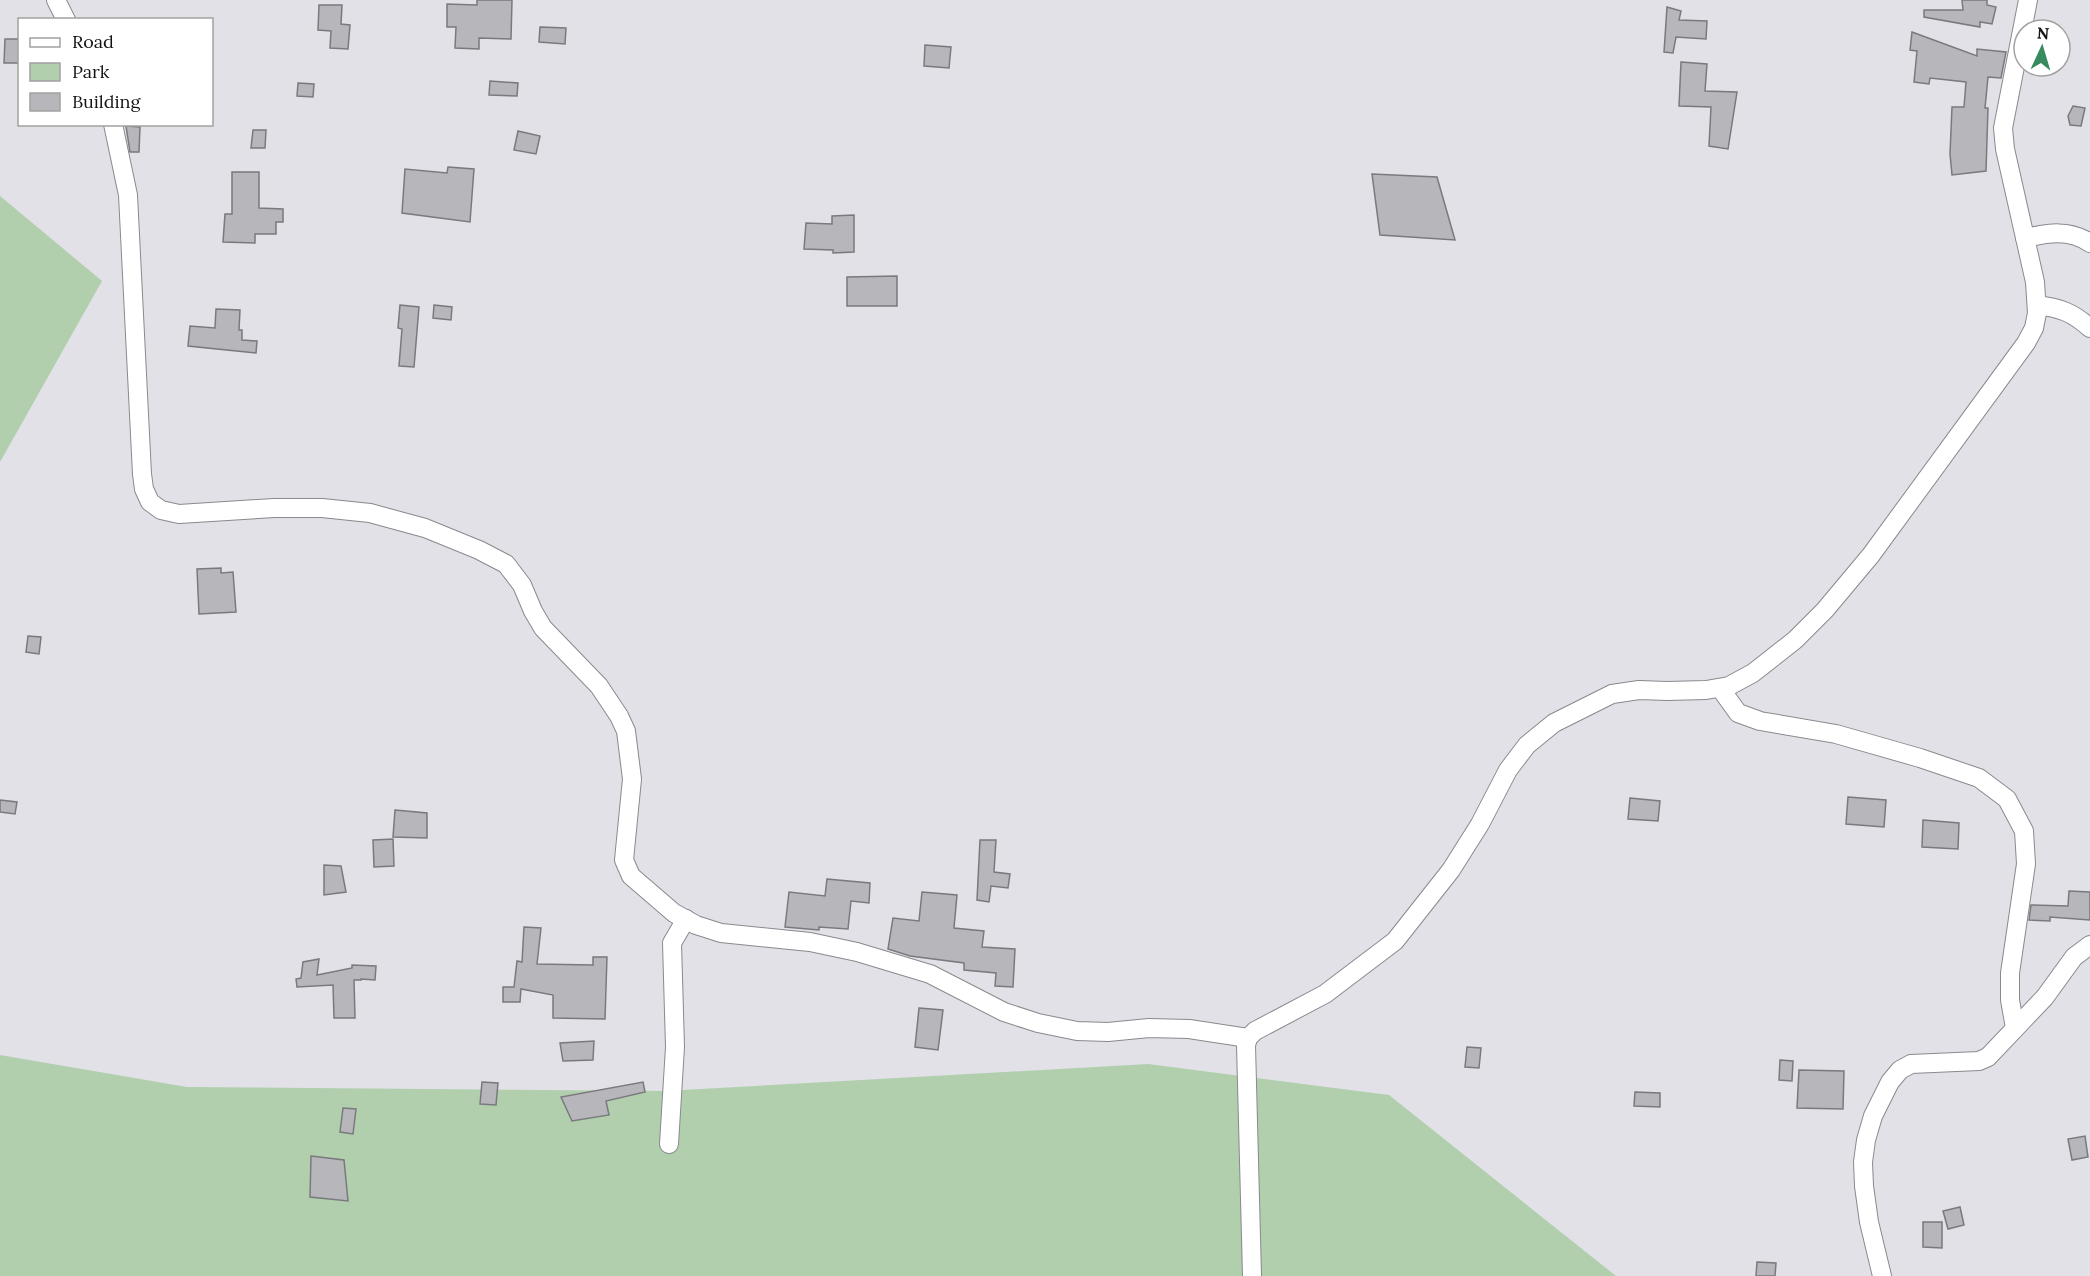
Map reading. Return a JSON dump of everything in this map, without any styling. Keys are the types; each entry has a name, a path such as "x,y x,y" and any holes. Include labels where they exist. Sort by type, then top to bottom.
{"street":[{"path":"56,0 65,18"},
{"path":"1252,1276 1246,1045 1248,1038 1255,1031 1325,994 1395,941 1451,870 1480,824 1508,770 1527,745 1554,723 1612,694 1639,690 1667,691 1730,686 1775,657 1825,610 1871,555 2026,344 2034,328 2037,314 2035,282 2030,237 2005,149 2003,128 2028,0"},
{"path":"113,126 128,195 142,474 144,489 150,502 161,510 179,514 274,508 322,508 370,513 425,528 479,550 506,564 522,585 543,628 599,686 619,716 628,740 632,779 624,860 631,876 674,913 686,920 721,933 810,942 930,974 1004,1012 1038,1023 1077,1030 1108,1032 1149,1028 1189,1029 1248,1038"},
{"path":"2030,237 2061,232 2083,238 2090,243"},
{"path":"2037,304 2059,308 2076,316 2090,328"},
{"path":"1720,688 1738,712 1760,721 1836,734 1920,758 1979,778 2007,799 2024,831 2026,864 2010,973 2010,1000 2015,1028"},
{"path":"669,1144 675,1047 672,943 686,920"},
{"path":"1882,1276 1869,1222 1863,1162 1873,1116 1890,1082 1900,1070 1911,1064 1979,1061 1988,1057 2045,997 2074,957 2090,945"}],"green space":[{"path":"0,196 102,281 0,462"},
{"path":"0,1055 187,1087 665,1091 1148,1064 1389,1095 1616,1276 0,1276"}],"building":[{"path":"477,0 512,0 511,39 479,38 479,49 455,48 456,27 447,27 447,4 477,5"},
{"path":"1962,0 1987,0 1987,5 1996,7 1992,24 1980,22 1980,27 1924,17 1924,10 1963,10"},
{"path":"319,5 342,5 341,24 350,25 348,49 330,48 331,31 318,30"},
{"path":"1667,7 1681,11 1679,20 1707,21 1706,39 1676,37 1673,53 1664,52"},
{"path":"540,27 566,28 565,44 539,42"},
{"path":"1912,32 1977,56 1977,49 2006,52 2001,78 1988,77 1985,108 1988,108 1986,171 1952,175 1950,154 1952,107 1964,107 1966,82 1930,78 1929,84 1914,82 1917,51 1910,50"},
{"path":"5,39 18,39 18,63 4,63"},
{"path":"925,45 951,47 949,68 924,66"},
{"path":"1681,62 1707,64 1705,91 1737,92 1728,149 1709,146 1711,107 1679,106"},
{"path":"490,81 518,83 517,96 489,95"},
{"path":"298,83 314,84 313,97 297,96"},
{"path":"2073,106 2085,108 2081,126 2070,125 2068,116"},
{"path":"126,126 140,127 139,152 130,152"},
{"path":"253,130 266,130 265,148 251,148"},
{"path":"518,131 540,136 536,154 514,150"},
{"path":"448,167 474,169 470,222 402,213 405,169 447,173"},
{"path":"232,172 259,172 259,208 283,209 283,222 276,222 276,234 255,234 255,243 223,242 225,214 232,214"},
{"path":"1372,174 1437,177 1455,240 1380,235"},
{"path":"854,215 854,252 833,253 833,250 804,249 806,223 832,224 832,216"},
{"path":"897,276 897,306 847,306 847,277"},
{"path":"400,305 419,307 414,367 399,366 402,329 398,328"},
{"path":"434,305 452,307 451,320 433,318"},
{"path":"216,309 240,310 239,330 242,330 242,340 257,341 256,353 188,346 190,326 215,328"},
{"path":"221,568 221,573 233,572 236,612 199,614 197,569"},
{"path":"28,636 41,637 39,654 26,652"},
{"path":"1848,797 1886,800 1884,827 1846,824"},
{"path":"1630,798 1660,801 1658,821 1628,819"},
{"path":"0,800 17,802 15,814 0,812"},
{"path":"395,810 427,813 427,838 393,837"},
{"path":"1923,820 1959,823 1958,849 1922,847"},
{"path":"393,839 394,866 374,867 373,840"},
{"path":"980,840 996,840 994,872 1010,874 1008,888 991,886 989,902 977,900"},
{"path":"324,865 341,866 346,892 324,895"},
{"path":"827,879 870,883 869,903 851,901 848,929 819,927 819,930 785,927 789,892 825,896"},
{"path":"2069,891 2090,892 2090,920 2050,917 2050,921 2029,920 2031,905 2068,906"},
{"path":"922,892 957,895 954,928 984,931 982,947 1015,949 1013,987 995,986 996,973 964,970 964,963 910,956 888,949 893,918 919,921"},
{"path":"524,927 541,928 537,964 593,965 593,957 607,957 605,1019 553,1018 553,995 521,989 520,1002 503,1002 503,987 514,987 517,961 522,962"},
{"path":"319,959 317,975 352,968 352,965 376,966 375,980 354,980 355,1018 334,1018 333,985 297,987 296,979 301,978 303,962"},
{"path":"919,1008 943,1010 938,1050 915,1047"},
{"path":"594,1041 593,1060 563,1061 560,1043"},
{"path":"1467,1047 1481,1048 1479,1068 1465,1067"},
{"path":"1780,1060 1793,1061 1792,1081 1779,1080"},
{"path":"1799,1070 1844,1071 1843,1109 1797,1108"},
{"path":"482,1082 498,1083 496,1105 480,1104"},
{"path":"643,1082 645,1092 606,1101 609,1115 572,1121 561,1097"},
{"path":"1635,1092 1660,1093 1660,1107 1634,1106"},
{"path":"343,1108 356,1109 353,1134 340,1132"},
{"path":"2085,1136 2088,1157 2072,1160 2068,1139"},
{"path":"311,1156 344,1160 348,1201 310,1197"},
{"path":"1960,1207 1964,1225 1948,1229 1943,1211"},
{"path":"1923,1222 1942,1222 1942,1248 1923,1247"},
{"path":"1757,1262 1776,1263 1775,1276 1756,1276"}]}
